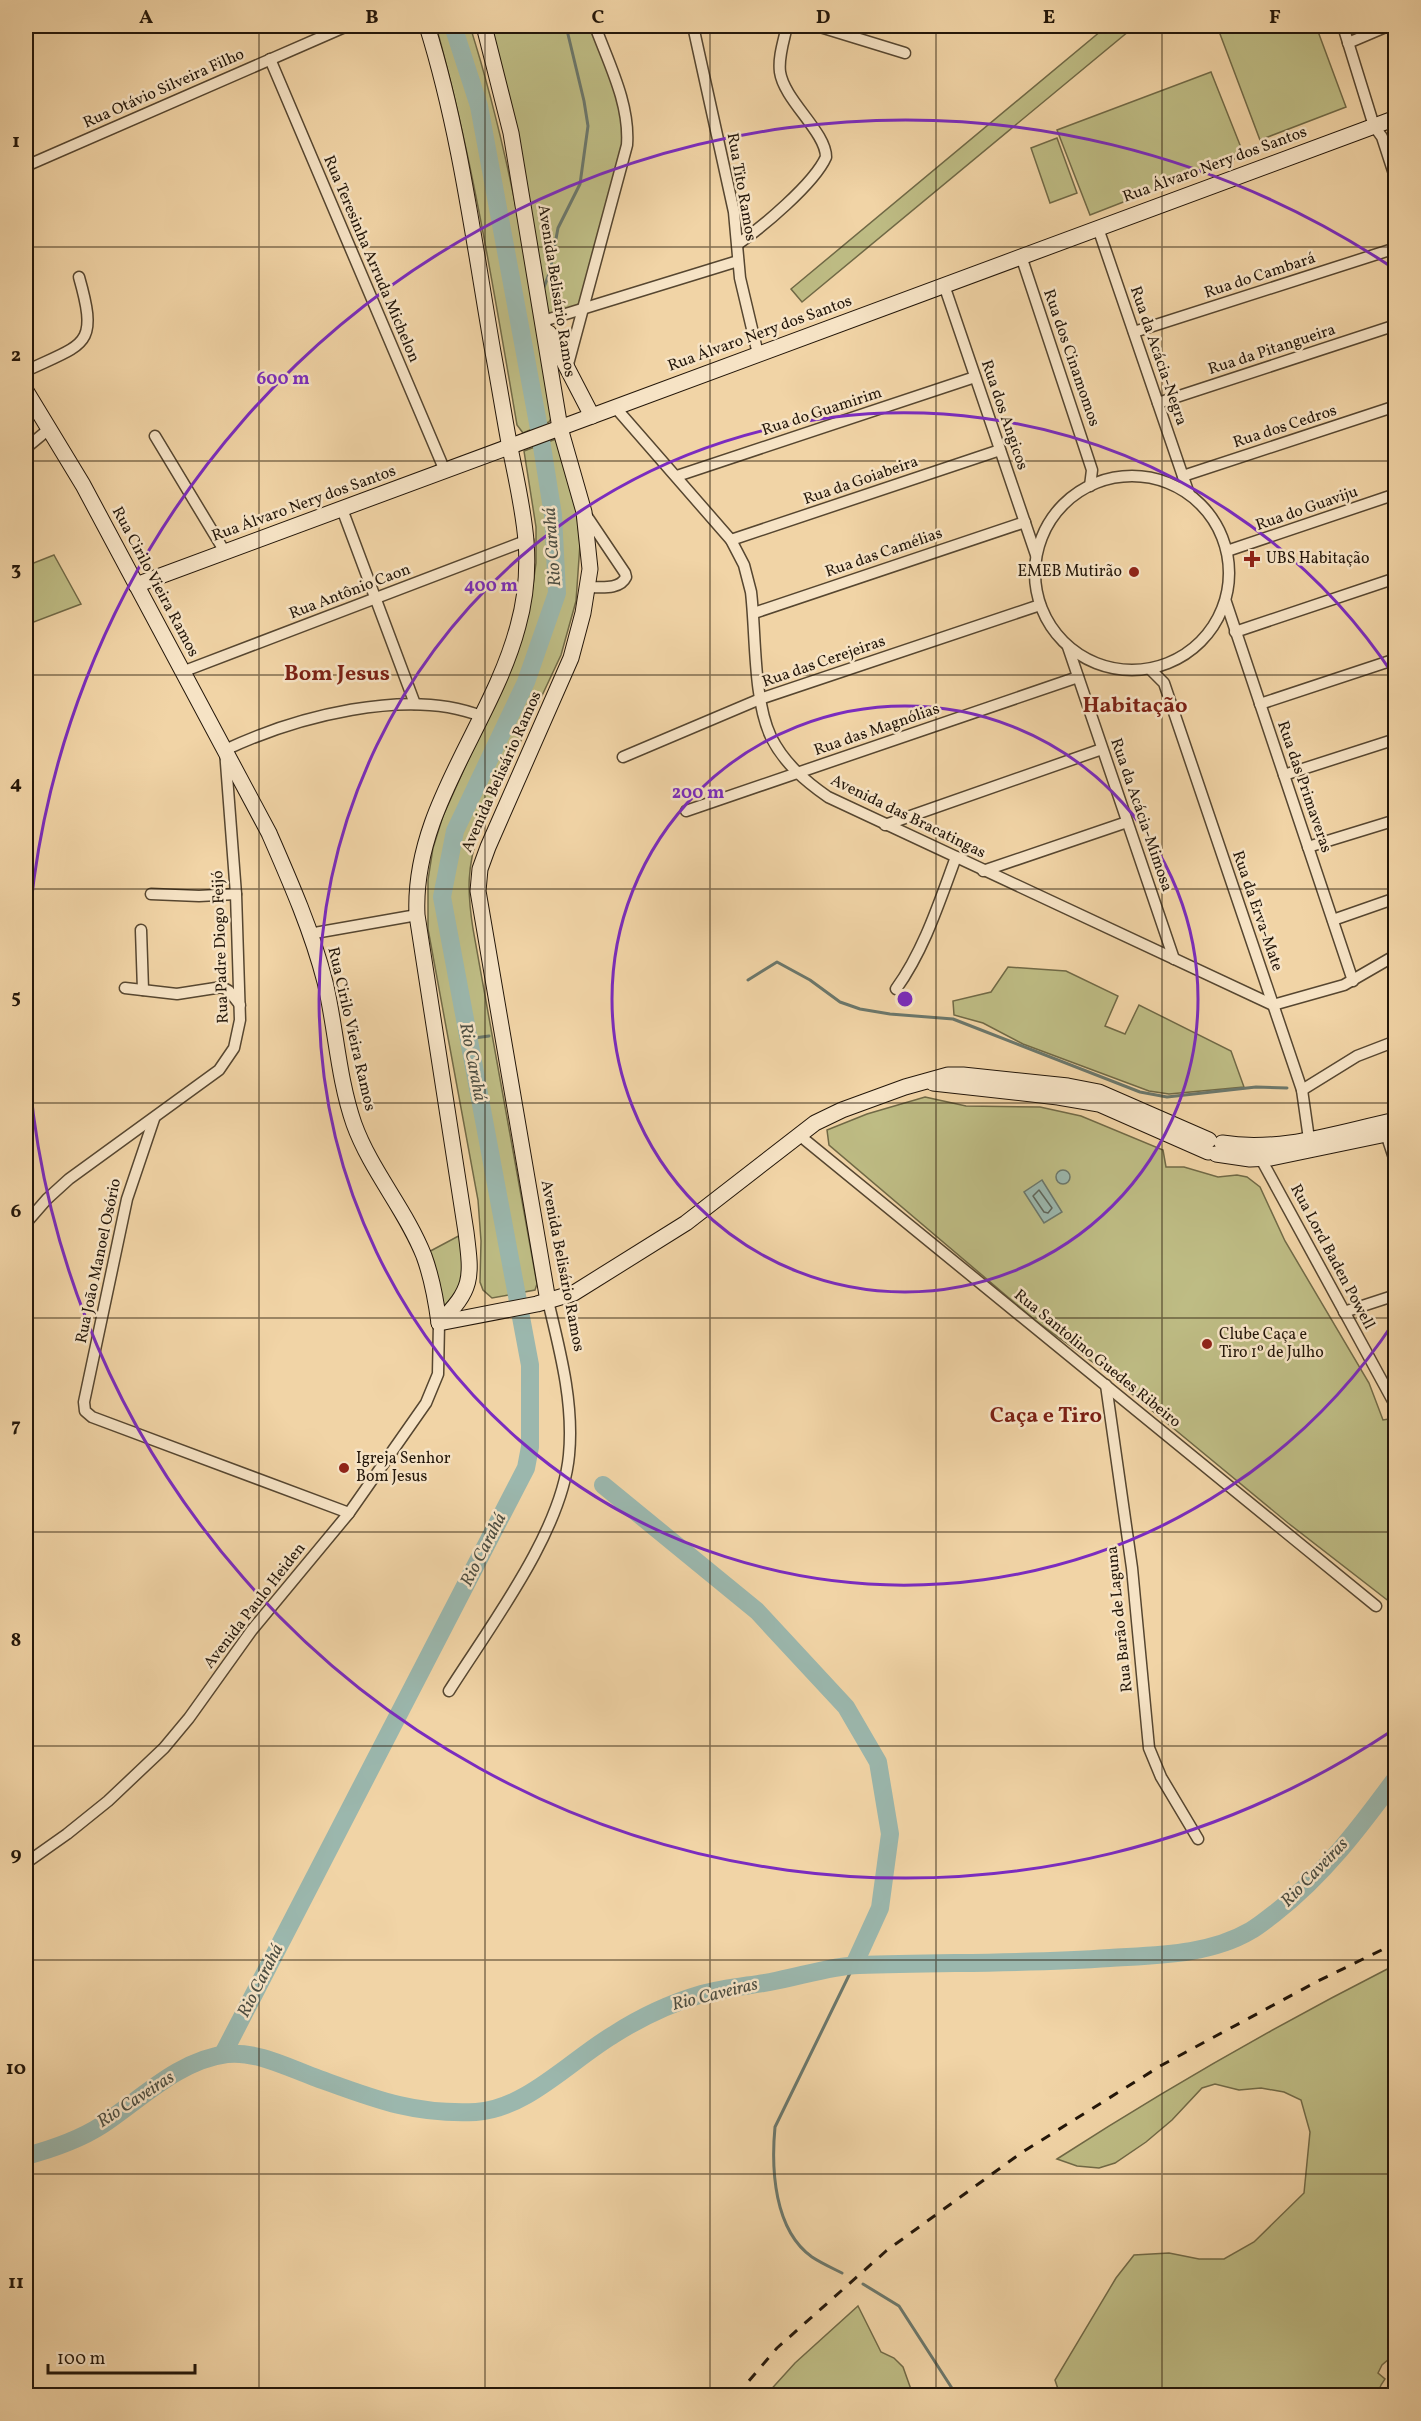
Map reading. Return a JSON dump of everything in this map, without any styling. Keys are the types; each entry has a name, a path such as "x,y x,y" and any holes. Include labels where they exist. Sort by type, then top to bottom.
{"main road":[{"path":"427,26 455,132 528,540 526,583 519,626 505,665 432,822 418,872 417,915 466,1232 469,1269 465,1293 459,1303 439,1323"},
{"name":"Avenida Belisário Ramos","path":"484,26 511,133 543,321 557,429 584,512 589,550 589,587 571,658 488,847 480,869 478,891 542,1302"},
{"name":"Rua Álvaro Nery dos Santos","path":"136,585 1395,118"},
{"path":"543,321 592,416"},
{"name":"Rua Cirilo Vieira Ramos","path":"26,392 83,485 269,833 309,934 324,980 354,1123 363,1145 423,1254 435,1294 439,1323"},
{"path":"439,1323 542,1302 583,1288 662,1240 710,1206 815,1123 842,1110 921,1082 1058,1097 1099,1104 1214,1147 1261,1159 1395,1120"},
{"path":"1214,1147 1310,1145 1391,1133"}],"street":[{"name":"Rua Otávio Silveira Filho","path":"26,166 347,26"},
{"path":"567,368 623,162 628,130 618,88 595,26"},
{"name":"Rua Tito Ramos","path":"693,26 734,212 742,292 758,354"},
{"path":"738,244 776,214 819,168 826,157 823,144 782,80 780,62 787,26"},
{"path":"817,26 905,52"},
{"path":"1343,26 1374,126 1383,136 1395,180"},
{"path":"1348,44 1388,26"},
{"name":"Rua Teresinha Arruda Michelon","path":"270,59 445,471"},
{"name":"Rua da Acácia-Negra","path":"1098,228 1189,494"},
{"name":"Rua do Cambará","path":"1134,332 1395,248"},
{"name":"Rua dos Cinamomos","path":"1021,256 1092,470 1090,486"},
{"path":"543,321 738,261"},
{"path":"26,371 71,350 87,333 89,321 87,305 79,277"},
{"name":"Rua dos Angicos","path":"944,285 1036,555"},
{"name":"Rua da Pitangueira","path":"1158,403 1395,325"},
{"name":"Rua do Guamirim","path":"677,476 975,377"},
{"name":"Rua dos Cedros","path":"1183,476 1395,405"},
{"name":"Avenida das Bracatingas","path":"615,407 731,540 748,577 754,613 760,699 764,718 772,737 797,773 828,797 885,825 1273,1005"},
{"path":"26,447 49,429"},
{"path":"154,436 225,552"},
{"name":"Rua da Goiabeira","path":"731,540 1000,450"},
{"path":"1092,470 1105,480"},
{"path":"1122,477 1149,478 1174,485 1189,494 1214,519 1227,551 1230,577 1226,602 1213,628 1193,649 1168,664 1132,671 1106,667 1082,657 1068,646 1046,620 1040,605 1035,580 1036,555 1041,537 1055,514 1074,495 1105,480 1122,477"},
{"name":"Rua do Guaviju","path":"1227,551 1395,494"},
{"path":"342,509 416,704"},
{"path":"584,512 626,577 621,584 615,586 589,587"},
{"name":"Rua das Camélias","path":"754,613 1025,522"},
{"name":"Rua Antônio Caon","path":"182,672 528,540"},
{"path":"1235,632 1395,578"},
{"name":"Rua das Primaveras","path":"1226,602 1353,981"},
{"name":"Rua das Cerejeiras","path":"622,757 760,699 1040,605"},
{"name":"Rua da Acácia-Mimosa","path":"1068,646 1174,959"},
{"path":"1260,704 1395,659"},
{"path":"1164,683 1168,664"},
{"name":"Rua da Erva-Mate","path":"1150,669 1164,683 1302,1090 1310,1145"},
{"name":"Rua das Magnólias","path":"686,811 1078,677"},
{"path":"225,750 273,730 348,711 416,704 445,705 481,716"},
{"path":"1284,775 1395,738"},
{"path":"885,825 1102,749"},
{"name":"Rua Padre Diogo Feijó","path":"26,1223 69,1179 219,1070 228,1059 239,1034 236,894 225,750"},
{"path":"1308,848 1395,820"},
{"path":"983,871 1127,822"},
{"path":"896,989 913,964 956,857"},
{"path":"151,894 199,897 236,894"},
{"path":"1333,920 1395,898"},
{"path":"309,934 417,915"},
{"path":"141,930 143,990"},
{"path":"1273,1005 1333,989 1353,981 1395,955"},
{"path":"125,988 177,994 222,987 240,1005"},
{"path":"1302,1090 1356,1056 1395,1041"},
{"name":"Rua João Manoel Osório","path":"154,1119 127,1199 84,1402 86,1412 92,1417 349,1513"},
{"path":"1391,1133 1395,1164"},
{"name":"Rua Santolino Guedes Ribeiro","path":"799,1135 1376,1606"},
{"name":"Rua Lord Baden Powell","path":"1261,1159 1393,1401"},
{"path":"1344,1312 1395,1295"},
{"name":"Avenida Belisário Ramos","path":"449,1691 535,1552 556,1507 563,1484 569,1457 568,1400 561,1352 542,1302"},
{"name":"Avenida Paulo Heiden","path":"26,1863 108,1801 164,1748 189,1718 252,1630 349,1513 426,1403 438,1374 439,1323"},
{"name":"Rua Barão de Laguna","path":"1106,1385 1132,1568 1149,1748 1161,1777 1198,1839"}],"shaded area":[{"path":"436,26 470,26 508,171 528,269 552,417 549,422 523,433 517,425 491,274 461,124"},
{"path":"484,26 595,26 628,130 584,308 543,321"},
{"path":"1107,26 1135,26 802,302 791,289"},
{"path":"1217,26 1316,26 1346,107 1260,140"},
{"path":"1211,72 1244,155 1090,215 1057,130"},
{"path":"1057,138 1077,193 1050,203 1031,148"},
{"path":"556,439 576,505 580,544 576,601 561,655 479,830 469,879 473,929 537,1284 535,1290 492,1298 483,1290 480,1282 481,1241 478,1200 428,929 428,880 433,848 443,816 515,656 531,600 536,563 536,527 524,451"},
{"path":"54,555 81,604 26,625 26,566"},
{"path":"1008,967 1066,971 1118,996 1105,1026 1125,1034 1139,1005 1231,1051 1244,1087 1169,1094 1149,1091 1023,1044 983,1023 954,1015 953,1001 991,992"},
{"name":"Clube Caça e Tiro 1º de Julho","path":"925,1097 966,1106 1040,1107 1081,1116 1163,1150 1166,1167 1184,1167 1218,1177 1237,1175 1247,1177 1260,1187 1285,1241 1369,1383 1383,1420 1395,1418 1395,1606 1288,1523 1098,1366 1036,1321 829,1145 827,1130 867,1114"},
{"path":"466,1232 469,1269 439,1323 423,1255"},
{"path":"1395,1965 1396,2353 1382,2365 1378,2373 1385,2379 1377,2395 1060,2395 1055,2380 1116,2278 1134,2255 1169,2253 1199,2259 1224,2259 1254,2242 1304,2193 1310,2132 1301,2100 1284,2092 1261,2088 1239,2090 1215,2084 1202,2088 1172,2120 1146,2142 1115,2163 1099,2168 1077,2166 1057,2159 1224,2058"},
{"path":"858,2306 881,2352 894,2358 903,2367 913,2395 766,2395 795,2363"}],"water":[{"path":"1060,1170 1066,1170 1070,1177 1066,1184 1060,1184 1056,1180 1056,1174"},
{"path":"1042,1180 1062,1212 1044,1223 1024,1192"}],"waterway":[{"name":"Rio Carahá","path":"223,2054 526,1468 530,1447 530,1365 442,897 455,831 526,682 557,593 553,515 479,106 453,26"},
{"path":"543,290 550,271 558,228 580,184 588,126 566,26"},
{"path":"748,980 777,962 810,980 840,1002 860,1009 890,1014 953,1019 1140,1092 1167,1097 1256,1087 1287,1088"},
{"path":"467,1039 489,1036"},
{"path":"603,1485 757,1611 846,1707 878,1762 890,1834 880,1908 854,1965"},
{"name":"Rio Caveiras","path":"26,2156 84,2135 102,2125 177,2072 209,2058 227,2054 249,2055 271,2061 393,2104 432,2111 476,2112 495,2109 513,2102 547,2082 597,2045 634,2022 668,2006 710,1992 848,1966 1079,1960 1164,1954 1217,1945 1257,1927 1293,1899 1355,1832 1396,1778"},
{"path":"842,2273 812,2257 799,2245 790,2231 778,2198 774,2144 775,2127 854,1965"},
{"path":"863,2284 899,2306 957,2396"}],"railway":[{"path":"736,2396 777,2348 886,2251 1021,2153 1162,2065 1318,1981 1396,1943"}],"place":[{"name":"UBS Habitação","path":"1252,559"},
{"name":"EMEB Mutirão","path":"1134,572"},
{"name":"Clube Caça e Tiro 1º de Julho","path":"1207,1344"},
{"name":"Igreja Senhor Bom Jesus","path":"344,1468"}],"district":[{"name":"Bom Jesus","path":"337,674"},
{"name":"Habitação","path":"1135,706"},
{"name":"Caça e Tiro","path":"1046,1416"}]}
